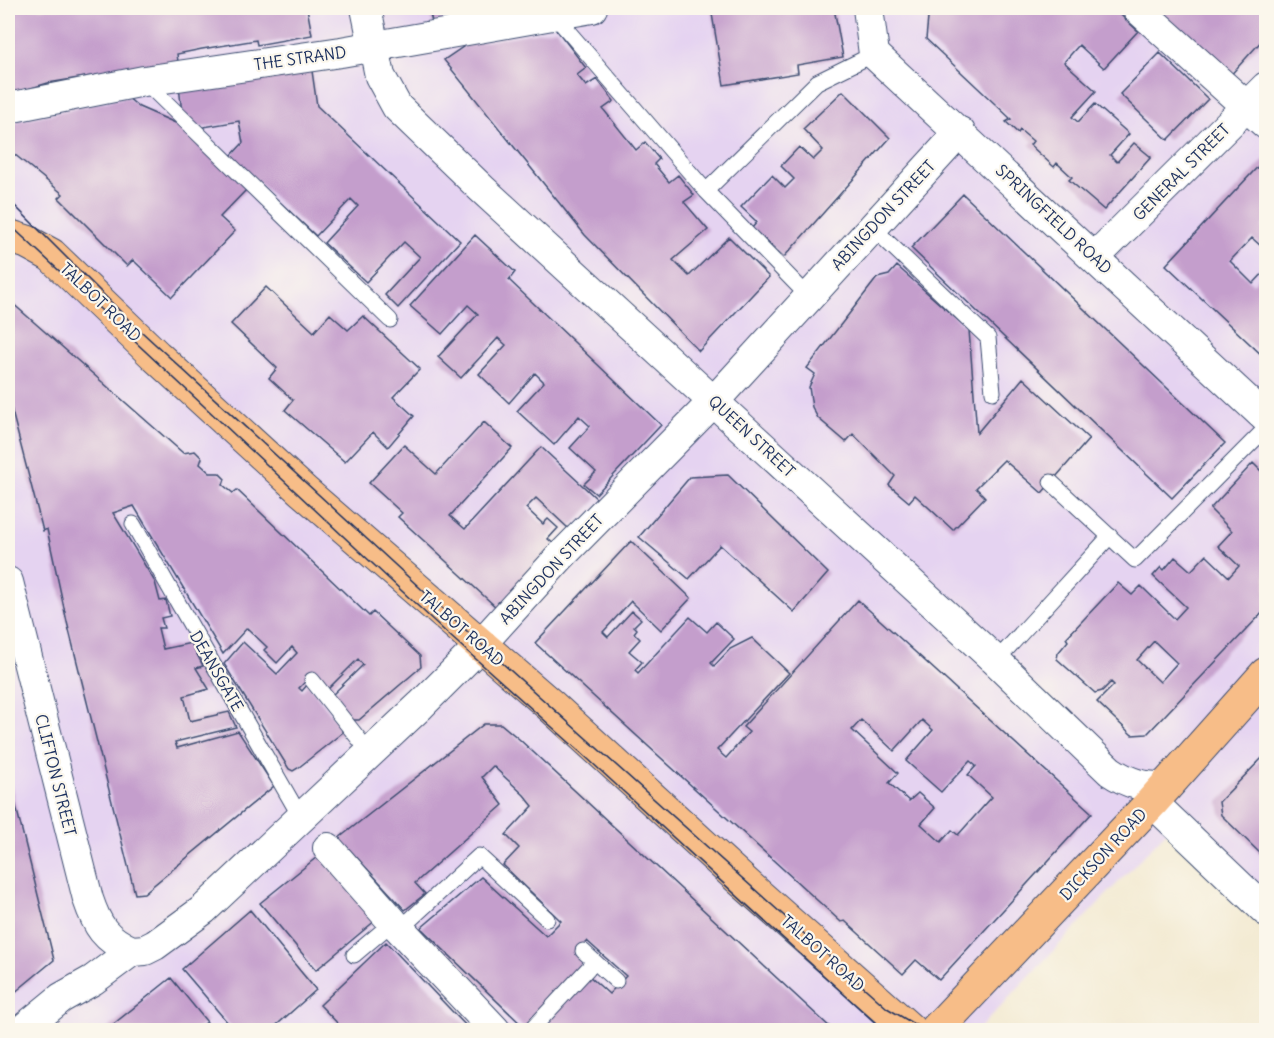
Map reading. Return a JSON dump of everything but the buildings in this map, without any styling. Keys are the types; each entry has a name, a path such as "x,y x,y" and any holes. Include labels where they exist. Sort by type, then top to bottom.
{"main road":[{"name":"TALBOT ROAD","path":"8,236 27,242 51,255 156,356 303,491 481,644 910,1030"},
{"name":"DICKSON ROAD","path":"936,1030 1159,794 1266,674"}],"street":[{"name":"QUEEN STREET","path":"366,8 380,76 397,107 482,189 996,661 1110,771 1120,778 1159,794"},
{"name":"THE STRAND","path":"8,108 144,81 373,47 592,8"},
{"path":"868,8 874,54"},
{"path":"1137,8 1260,106"},
{"name":"SPRINGFIELD ROAD","path":"874,54 1266,418"},
{"name":"GENERAL STREET","path":"1095,257 1260,106"},
{"name":"ABINGDON STREET","path":"22,1030 61,998 93,980 132,951 145,950 155,945 203,910 421,705 481,644 561,556 714,401 960,132"},
{"name":"CLIFTON STREET","path":"8,582 94,917 104,934 119,946 132,951"},
{"path":"1159,794 1266,911"},
{"path":"328,848 396,926 495,1030"}],"lane":[{"path":"554,15 706,191 808,297"},
{"path":"706,191 817,82 874,54"},
{"path":"144,81 390,320"},
{"path":"872,226 988,338 993,392"},
{"path":"1051,482 1135,560 1266,428"},
{"name":"DEANSGATE","path":"133,524 301,819"},
{"path":"996,661 1110,536"},
{"path":"312,680 370,753"},
{"path":"354,955 396,926 479,856 547,919"},
{"path":"531,1030 589,956 616,981"}],"shaded area":[{"path":"8,8 1266,8 1266,914 1169,829 978,1030 8,1030"}],"tram line":[{"path":"8,199 130,321 481,644 887,1008 924,1030"},
{"path":"8,223 449,635 588,759 883,1030"}]}
